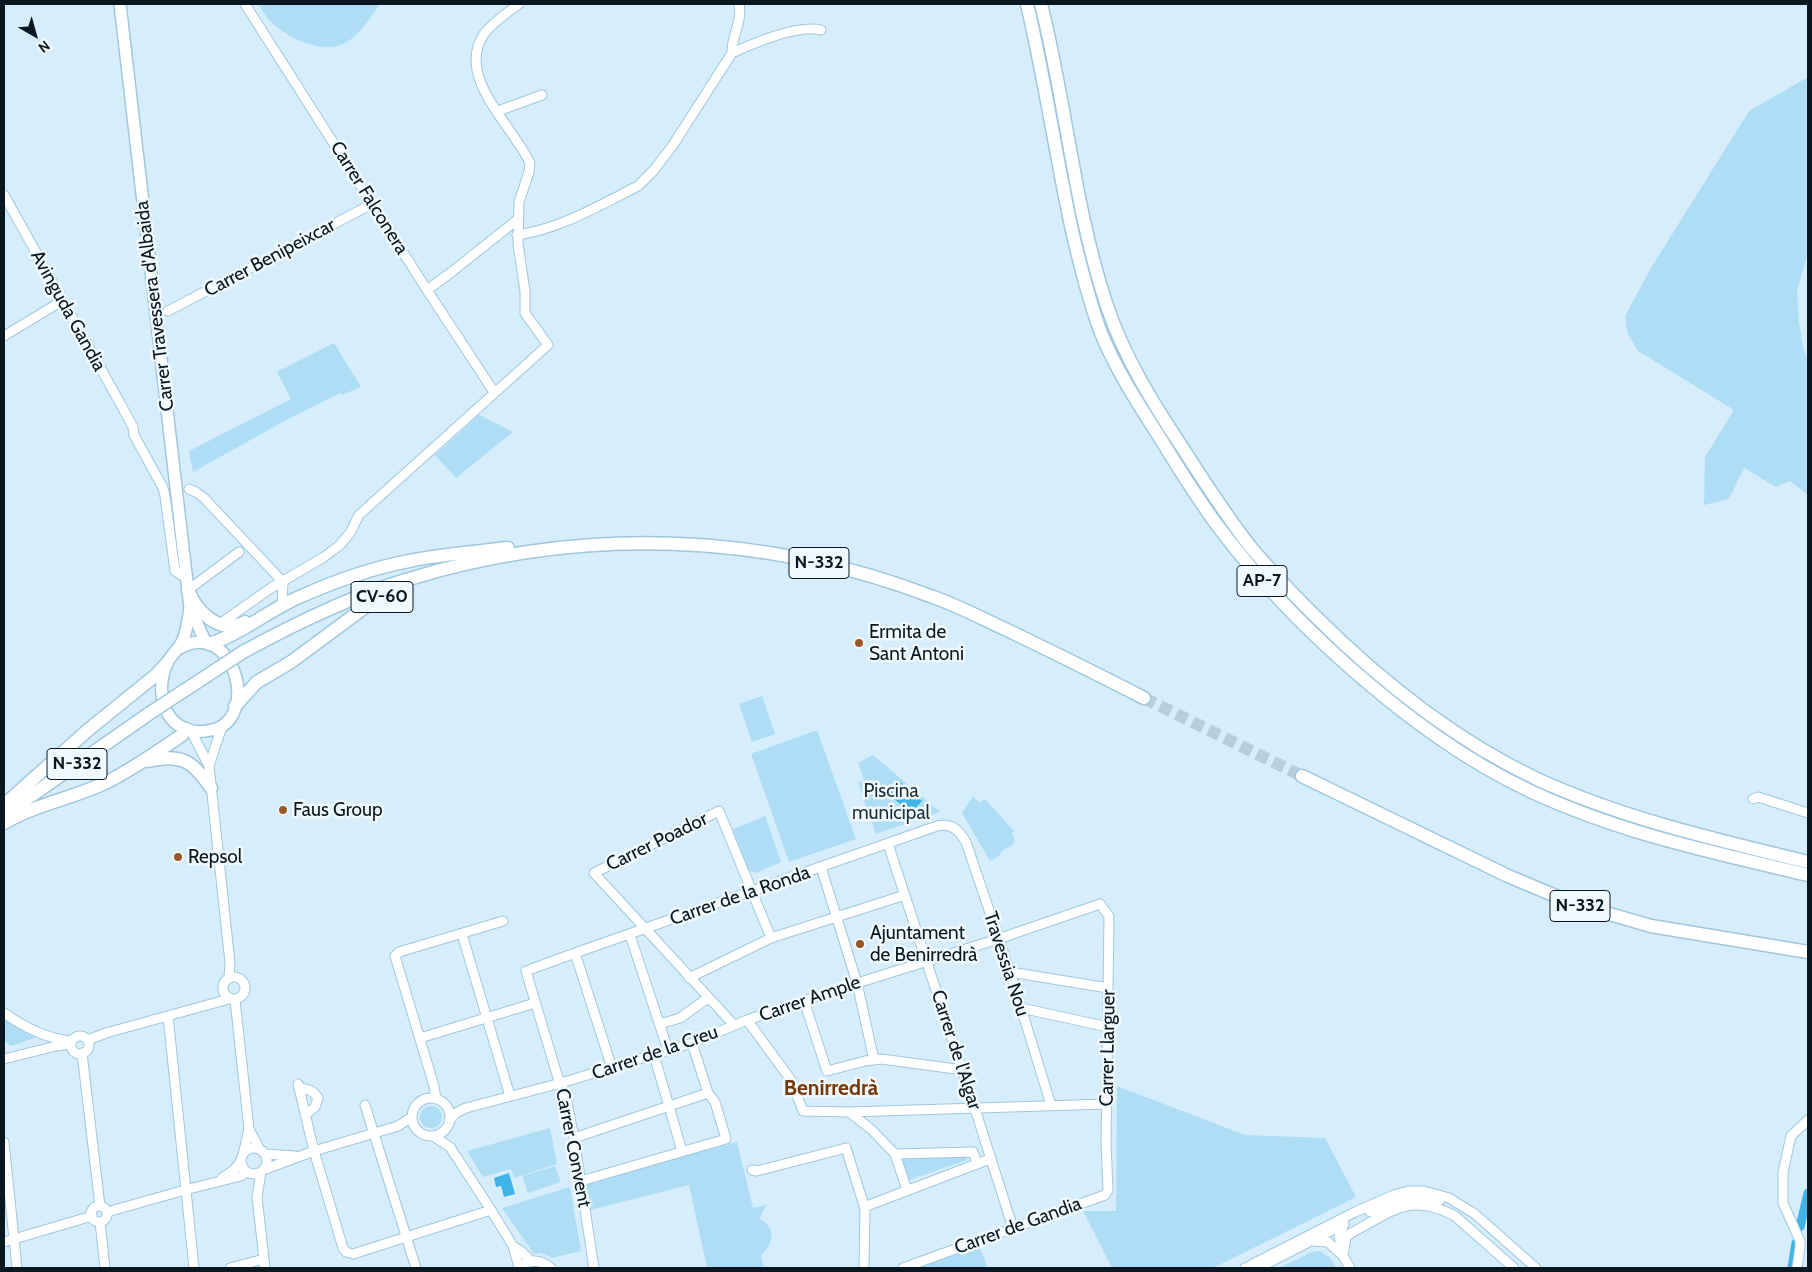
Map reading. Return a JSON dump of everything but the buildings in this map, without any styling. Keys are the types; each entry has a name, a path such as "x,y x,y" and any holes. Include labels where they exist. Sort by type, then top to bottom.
{"highway":[{"name":"AP-7","path":"1027,4 1047,98 1064,194 1086,288 1102,335 1120,372 1183,475 1220,529 1271,591 1319,640 1383,697 1423,728 1502,776 1564,805 1646,835 1808,875"},
{"name":"AP-7","path":"1041,4 1085,228 1107,305 1121,342 1139,376 1206,485 1272,572 1339,640 1385,680 1432,716 1473,744 1506,763 1540,780 1606,807 1697,835 1808,862"},
{"path":"207,643 234,633 270,611 303,595 355,574 411,560 559,540 576,546"},
{"name":"N-332","path":"4,815 150,713 243,652 278,633 339,604 408,579 504,556 557,547 633,542 687,543 740,548 868,575 934,597 1144,698"},
{"name":"CV-60","path":"236,706 257,682 291,662 351,616 385,595 417,583 525,558 557,547"},
{"path":"187,584 192,601 200,612 218,624 232,626 270,611"},
{"path":"4,805 88,730 156,675 167,663"},
{"path":"4,823 25,812 106,782 141,763 188,730"},
{"path":"141,763 158,758 174,757 184,760 199,770 211,788"},
{"name":"N-332","path":"1302,776 1501,873 1575,904 1651,926 1808,952"},
{"path":"1766,945 1794,943 1808,946"}],"main road":[{"name":"Carrer Travessera d'Albaida","path":"120,4 190,608 207,643"},
{"name":"Carrer Travessera d'Albaida","path":"178,649 183,640 190,608"},
{"path":"193,643 207,643 224,653 235,672 238,692 236,706 230,717 217,729 204,732 188,730 174,722 164,704 162,682 167,663 178,649 193,643"}],"street":[{"name":"Carrer Falconera","path":"245,4 494,392"},
{"path":"224,621 340,545 350,533 359,515 548,345 525,313 525,291 517,235 519,202 530,163 478,77 476,57 484,35 496,21 519,4"},
{"path":"517,235 539,231 563,222 638,186 645,180 673,145 732,53 739,26 739,4"},
{"path":"732,53 798,30 810,28 821,30"},
{"path":"498,111 542,95"},
{"name":"Avinguda Gandia","path":"4,195 133,427 134,435 160,484 165,496 175,572 187,584"},
{"name":"Carrer Benipeixcar","path":"168,311 372,204"},
{"path":"427,290 517,220"},
{"path":"4,336 62,301"},
{"path":"189,490 196,492 210,504 282,582 282,605"},
{"path":"187,584 239,552"},
{"path":"211,1005 229,978 230,963 209,766 222,726"},
{"path":"188,730 209,766"},
{"path":"1753,798 1758,797 1808,813"},
{"name":"Carrer Poador","path":"646,929 594,873 719,811 751,891"},
{"name":"Carrer de la Ronda","path":"526,971 940,825 954,827"},
{"name":"Travessia Nou","path":"954,827 966,842 1010,972 1051,1105"},
{"name":"Carrer de l'Algar","path":"888,844 1013,1228"},
{"path":"821,867 856,982 874,1060"},
{"path":"751,891 771,938"},
{"path":"689,978 771,938 905,894"},
{"name":"Carrer Ample","path":"747,1020 856,982 998,939 1100,904"},
{"name":"Carrer Llarguer","path":"1100,904 1109,916 1106,1142 1108,1190 1106,1195"},
{"path":"432,1099 434,1086 395,956 399,952 504,921"},
{"path":"646,929 734,1026"},
{"path":"462,934 510,1096"},
{"path":"630,935 668,1050"},
{"path":"575,953 612,1068"},
{"path":"88,1040 106,1033 242,996 245,990 244,983 230,963"},
{"name":"Carrer Convent","path":"526,971 558,1078 565,1093 581,1180 594,1268"},
{"path":"1010,972 1108,988"},
{"path":"229,978 239,978"},
{"path":"222,990 225,995 232,999"},
{"path":"660,1024 680,1018 708,998"},
{"path":"232,999 249,1129 242,1166 249,1173 258,1191"},
{"path":"804,1001 828,1071 845,1065 874,1060 956,1069 962,1068"},
{"path":"420,1038 535,1003"},
{"path":"1021,1008 1108,1028"},
{"path":"4,1013 44,1035 71,1042"},
{"path":"168,1016 194,1268"},
{"path":"747,1020 788,1076 795,1088 803,1111 849,1112 1107,1104"},
{"name":"Carrer de la Creu","path":"466,1108 561,1083 692,1043 747,1020"},
{"path":"4,1060 71,1042 74,1037 81,1036 88,1040"},
{"path":"71,1042 74,1052 82,1053 88,1048 88,1040"},
{"path":"581,1180 726,1139 715,1102 708,1093 692,1043"},
{"path":"82,1053 103,1209 106,1217 100,1222"},
{"path":"654,1054 682,1150"},
{"path":"305,1115 315,1107 318,1098 315,1092 298,1086 305,1115 314,1151 343,1248 346,1252 353,1254 491,1210"},
{"path":"574,1138 708,1093"},
{"path":"418,1131 412,1118 418,1103 432,1099 444,1103 449,1112 450,1147"},
{"path":"365,1106 416,1268"},
{"path":"447,1107 466,1108"},
{"path":"398,1126 433,1136 439,1134 456,1113 466,1108"},
{"path":"849,1112 872,1130 895,1154 907,1190"},
{"path":"92,1216 93,1209 103,1209 262,1171 298,1156 398,1126 412,1118"},
{"path":"1797,1268 1800,1241 1783,1203 1782,1172 1790,1136 1808,1120"},
{"path":"230,1268 264,1264 258,1191 262,1171 267,1161 249,1129"},
{"path":"433,1136 450,1147 491,1210 512,1246 518,1268 531,1261 539,1261 551,1268"},
{"path":"4,1142 17,1268"},
{"path":"752,1170 757,1171 846,1148 864,1207 864,1268"},
{"path":"218,1181 234,1170 242,1158 252,1149 298,1156"},
{"path":"895,1154 973,1152 977,1163"},
{"path":"864,1207 990,1159"},
{"path":"1245,1268 1355,1212 1408,1191 1424,1191 1449,1198 1475,1214 1536,1268"},
{"name":"Carrer de Gandia","path":"903,1268 1106,1195"},
{"path":"1258,1268 1344,1224 1393,1203 1411,1198 1429,1198 1447,1203 1472,1218 1528,1268"},
{"path":"1343,1256 1346,1237 1350,1233 1400,1206 1412,1204 1428,1205 1455,1216 1514,1268"},
{"path":"4,1242 92,1216"},
{"path":"92,1216 100,1222"},
{"path":"100,1222 105,1268"},
{"path":"1343,1256 1339,1236 1344,1224"},
{"path":"1313,1241 1328,1242 1343,1256 1350,1268"},
{"path":"512,1246 521,1251 531,1261"}],"green space":[{"path":"258,4 380,4 363,28 350,40 342,45 323,47 294,38 275,26"},
{"path":"1808,77 1808,253 1797,291 1799,322 1803,347 1808,361 1808,495 1790,481 1776,487 1744,468 1729,499 1704,505 1705,457 1734,410 1638,351 1627,332 1625,316 1651,268 1749,111"},
{"path":"334,343 361,387 342,395 340,393 290,418 193,472 189,451 291,399 277,372"},
{"path":"479,415 513,432 456,478 435,455"},
{"path":"762,696 775,734 752,742 739,704"},
{"path":"817,730 856,839 789,862 751,754"},
{"name":"Piscina municipal","path":"873,755 940,812 876,834 858,783 864,780 858,763"},
{"path":"973,796 979,803 985,799 1014,831 1012,834 1015,841 1012,845 990,861 962,813"},
{"path":"765,816 781,862 756,873 748,870 733,829"},
{"path":"4,1019 38,1037 11,1046 4,1041"},
{"path":"1117,1086 1245,1135 1325,1138 1356,1197 1213,1268 1112,1268 1083,1211 1116,1211"},
{"path":"431,1106 441,1113 442,1117 435,1127 431,1128 421,1121 420,1117 427,1107"},
{"path":"550,1128 557,1164 514,1178 511,1169 483,1177 467,1151"},
{"path":"737,1142 753,1208 766,1205 759,1219 769,1226 772,1236 769,1246 761,1255 764,1268 707,1268 689,1185 590,1210 586,1183"},
{"path":"966,1156 967,1160 909,1180 902,1159"},
{"path":"555,1166 561,1182 528,1193 522,1176"},
{"path":"570,1187 581,1251 552,1258 542,1253 534,1254 502,1208"},
{"path":"979,1246 988,1268 918,1268"},
{"path":"1320,1251 1330,1258 1337,1268 1279,1268 1312,1252"}],"water":[{"path":"898,780 922,801 911,813 887,793"},
{"path":"509,1173 515,1194 504,1197 501,1186 496,1187 494,1178"}],"waterway":[{"path":"1800,1227 1808,1193"},
{"path":"1792,1268 1796,1243"}],"tunnel":[{"path":"1144,698 1302,776"}],"place":[{"name":"Ermita de Sant Antoni","path":"859,643"},
{"name":"Faus Group","path":"283,810"},
{"name":"Repsol","path":"178,857"},
{"name":"Ajuntament de Benirredrà","path":"860,944"}],"district":[{"name":"Benirredrà","path":"831,1089"}]}
